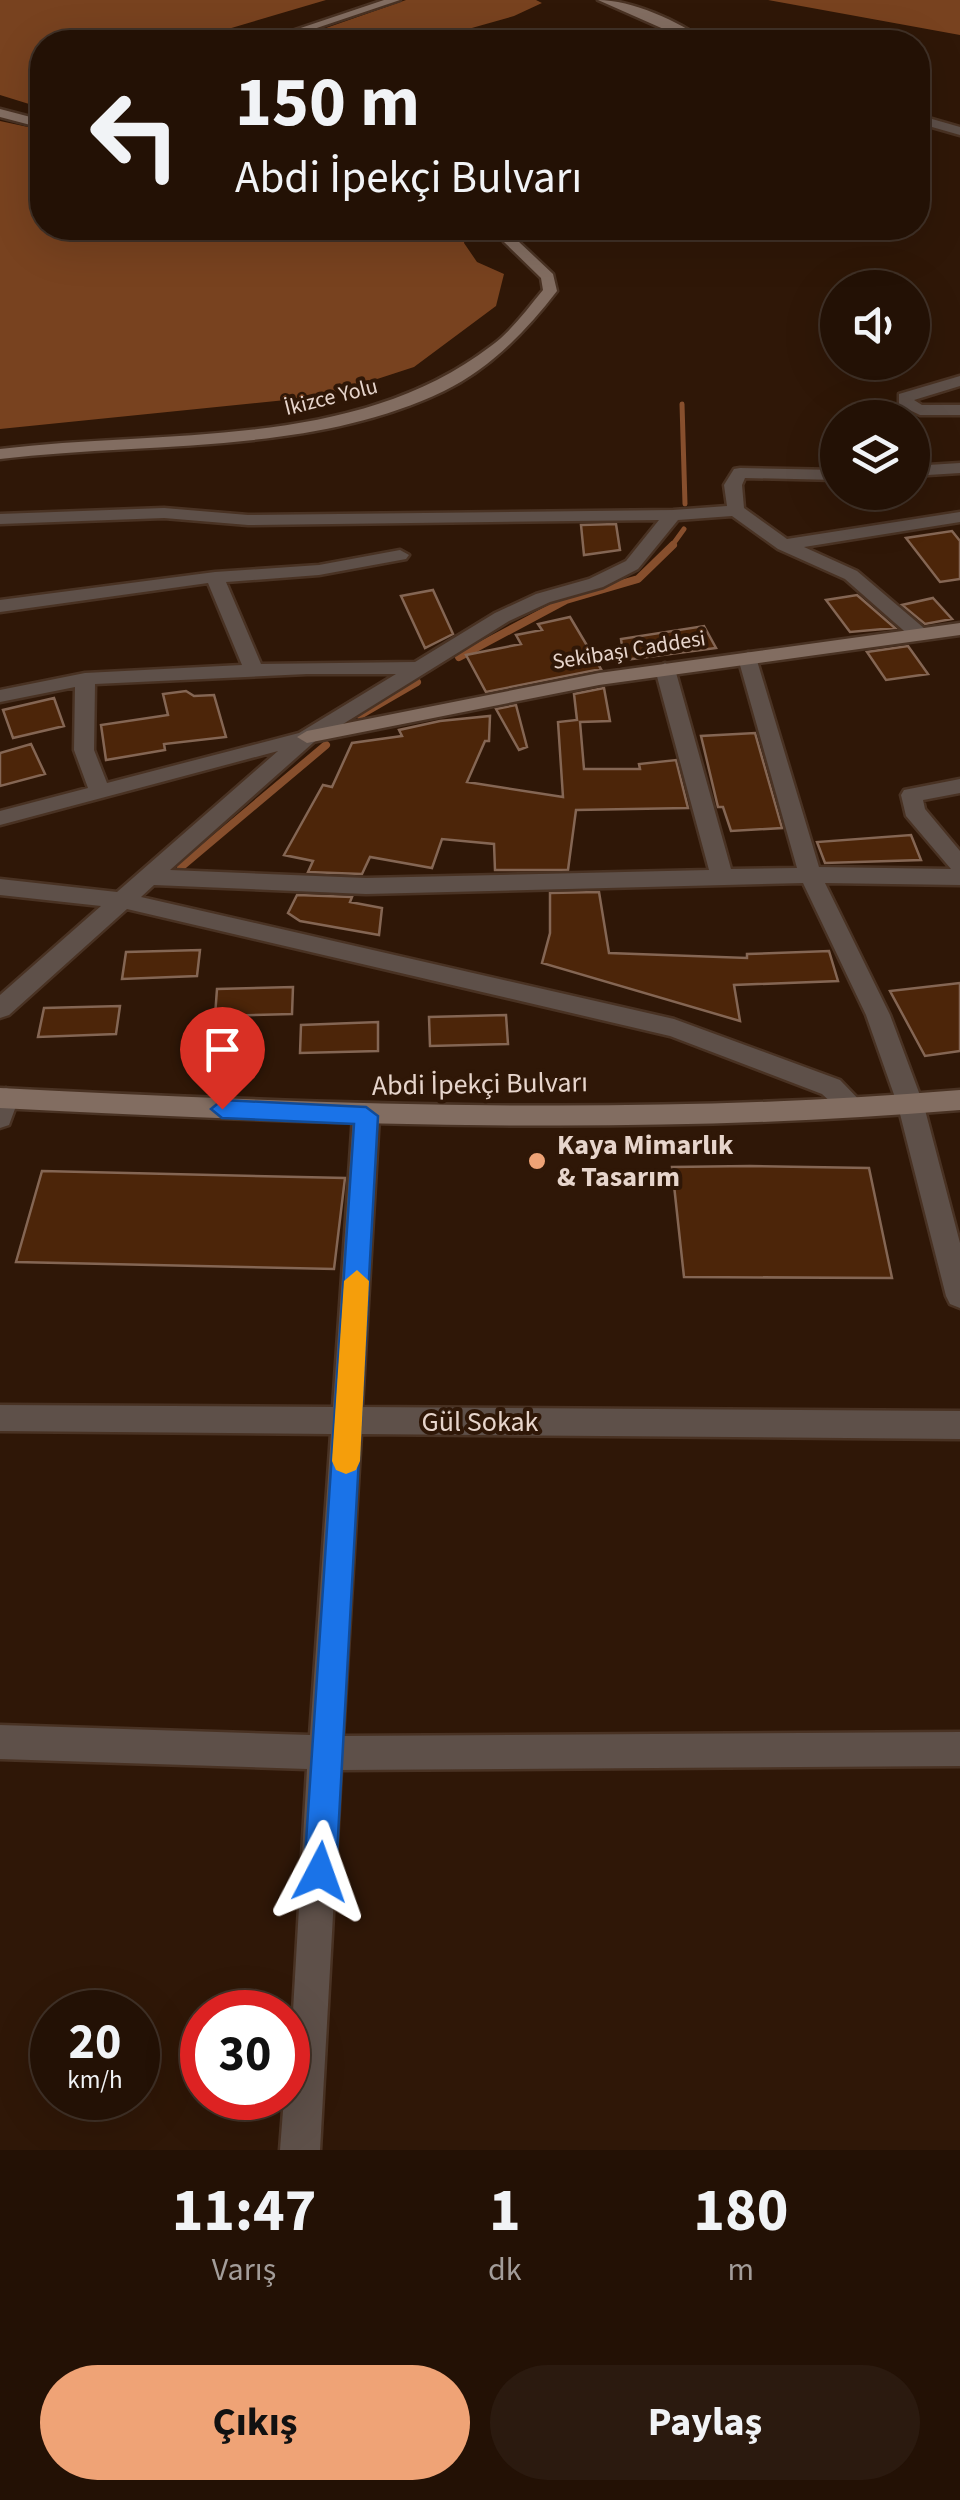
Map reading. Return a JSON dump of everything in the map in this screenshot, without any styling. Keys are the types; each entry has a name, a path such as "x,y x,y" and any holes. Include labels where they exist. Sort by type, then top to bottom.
{"street":[{"path":"302,30 395,0"},
{"path":"603,0 680,30"},
{"path":"0,112 30,121"},
{"path":"930,117 960,121"},
{"path":"930,120 960,131"},
{"name":"İkizce Yolu","path":"0,454 94,442 274,434 350,419 414,397 502,346 532,318 550,291 548,278 512,240"},
{"path":"960,381 905,397 907,405 920,410 960,410"},
{"path":"930,470 960,468"},
{"path":"736,510 733,485 740,473 820,475"},
{"path":"0,519 164,513 248,520 673,515 736,510 784,545 852,575 878,594 918,634"},
{"path":"0,1009 308,737 502,617 544,598 596,584 632,565 673,515"},
{"path":"784,545 960,516"},
{"path":"0,606 215,578 319,570 400,555"},
{"path":"215,578 254,671"},
{"name":"Sekibaşı Caddesi","path":"308,737 429,710 665,670 960,630"},
{"path":"748,658 810,875 878,1015 911,1106 960,1296"},
{"path":"0,696 86,680 422,668"},
{"path":"665,670 722,876"},
{"path":"86,680 84,750 100,791"},
{"path":"0,818 308,737"},
{"path":"960,786 912,796 914,811 960,865"},
{"path":"146,878 366,886 722,876 960,877"},
{"path":"0,887 124,902 674,1028 832,1087 855,1108"},
{"name":"Abdi İpekçi Bulvarı","path":"2,1105 366,1116 855,1108 960,1100"},
{"path":"300,2150 329,1754 366,1116"},
{"name":"Gül Sokak","path":"0,1418 960,1425"},
{"path":"0,1742 329,1754 960,1749"}],"shaded area":[{"path":"0,0 326,0 225,30 30,30 30,104 0,95"},
{"path":"406,0 542,3 514,16 464,30 320,30"},
{"path":"768,0 960,0 960,35"},
{"path":"0,121 30,127 30,240 465,240 477,262 504,274 496,306 414,367 325,396 0,429"}],"building":[{"path":"616,524 620,550 584,555 581,525"},
{"path":"952,531 960,541 960,579 940,582 906,538"},
{"path":"433,590 453,634 425,648 401,596"},
{"path":"857,595 895,628 850,632 826,600"},
{"path":"933,598 952,619 925,624 902,605"},
{"path":"570,617 601,669 486,692 466,655 521,644 516,635 542,630 538,624"},
{"path":"704,626 716,648 624,660 621,639"},
{"path":"908,646 928,674 886,680 867,652"},
{"path":"604,688 610,721 580,722 584,769 640,769 639,764 676,760 688,808 576,810 568,870 495,870 494,844 442,839 432,868 370,857 362,874 308,872 313,861 284,855 323,785 332,787 352,743 402,736 399,730 440,721 490,716 489,741 485,741 467,782 563,797 558,722 577,720 574,694"},
{"path":"186,691 194,696 214,695 226,737 164,744 165,750 106,760 101,725 168,715 163,694"},
{"path":"54,698 64,726 13,738 3,710"},
{"path":"516,705 527,747 519,750 496,709"},
{"path":"755,733 782,828 731,831 723,807 718,807 701,736"},
{"path":"31,744 45,774 0,786 0,753"},
{"path":"911,835 921,860 825,863 817,842"},
{"path":"599,892 609,953 747,958 747,954 829,951 838,981 734,985 740,1021 542,963 550,933 550,893"},
{"path":"297,895 352,897 350,902 382,908 379,935 300,921 288,913"},
{"path":"200,950 197,976 122,979 126,952"},
{"path":"960,983 960,1051 925,1056 890,991"},
{"path":"293,987 292,1014 215,1016 217,989"},
{"path":"120,1006 116,1034 38,1037 44,1008"},
{"path":"506,1015 508,1044 430,1046 429,1017"},
{"path":"378,1022 378,1051 300,1053 301,1025"},
{"path":"672,1167 869,1168 892,1278 684,1277"},
{"path":"42,1171 345,1178 334,1269 16,1262"}],"waterway":[{"path":"682,404 685,504"},
{"path":"671,547 684,529"},
{"path":"459,657 566,600 638,579 671,547"},
{"path":"360,715 417,682"},
{"path":"181,867 326,745"}],"slow traffic":[{"path":"346,1461 357,1281"}],"place":[{"name":"Kaya Mimarlık & Tasarım","path":"537,1161"}],"route":[{"path":"222,1109 366,1116 320,1872"}]}
